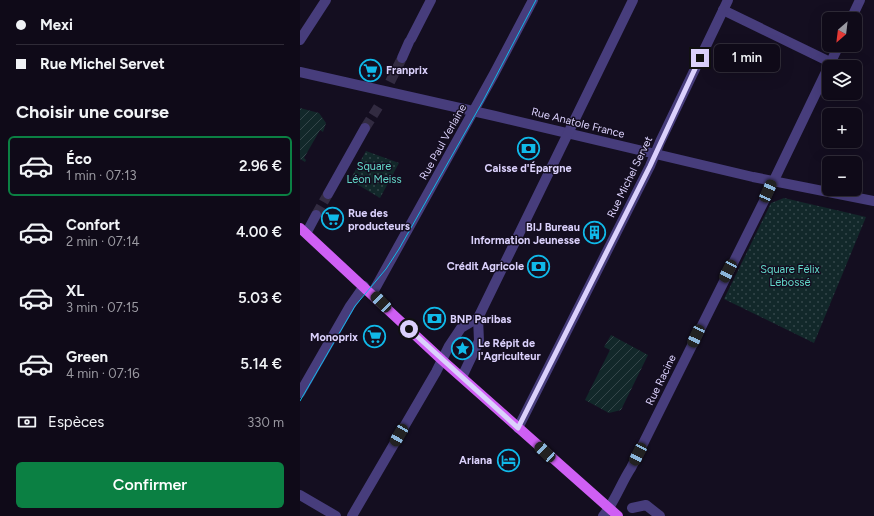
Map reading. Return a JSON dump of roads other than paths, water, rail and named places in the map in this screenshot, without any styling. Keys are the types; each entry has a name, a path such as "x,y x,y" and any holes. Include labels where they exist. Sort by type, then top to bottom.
{"main road":[{"path":"302,230 442,360 518,428 606,512 618,516"}],"street":[{"path":"300,40 326,0"},
{"path":"402,58 431,0"},
{"name":"Rue Paul Verlaine","path":"372,294 474,112 533,0"},
{"path":"462,377 479,340 478,318 633,0"},
{"name":"Rue Michel Servet","path":"518,428 656,154 728,0"},
{"path":"854,12 860,0"},
{"path":"724,10 826,60"},
{"name":"Rue Anatole France","path":"300,72 773,181 874,202"},
{"name":"Rue Racine","path":"606,512 622,481 631,468 822,79"},
{"path":"328,194 365,128"},
{"path":"302,230 308,230 316,215"},
{"path":"300,393 350,306 364,286"},
{"path":"352,516 449,346 461,328 478,318"},
{"path":"300,495 336,516"},
{"path":"632,508 646,505 660,516"}],"tunnel":[{"path":"390,82 402,58"},
{"path":"365,128 380,104"},
{"path":"316,215 328,194"}],"tram line":[{"path":"300,401 355,306 386,269 399,249 483,101 536,0"}],"place":[{"name":"Franprix","path":"370,70"},
{"name":"Caisse d'Épargne","path":"528,148"},
{"name":"Rue des producteurs","path":"332,219"},
{"name":"BIJ Bureau Information Jeunesse","path":"595,233"},
{"name":"Crédit Agricole","path":"539,266"},
{"name":"BNP Paribas","path":"434,319"},
{"name":"Monoprix","path":"374,337"},
{"name":"Le Répit de l'Agriculteur","path":"463,349"},
{"name":"Ariana","path":"508,460"}],"park label":[{"name":"Square Léon Meiss","path":"374,172"},
{"name":"Square Félix Lebossé","path":"790,275"}]}
